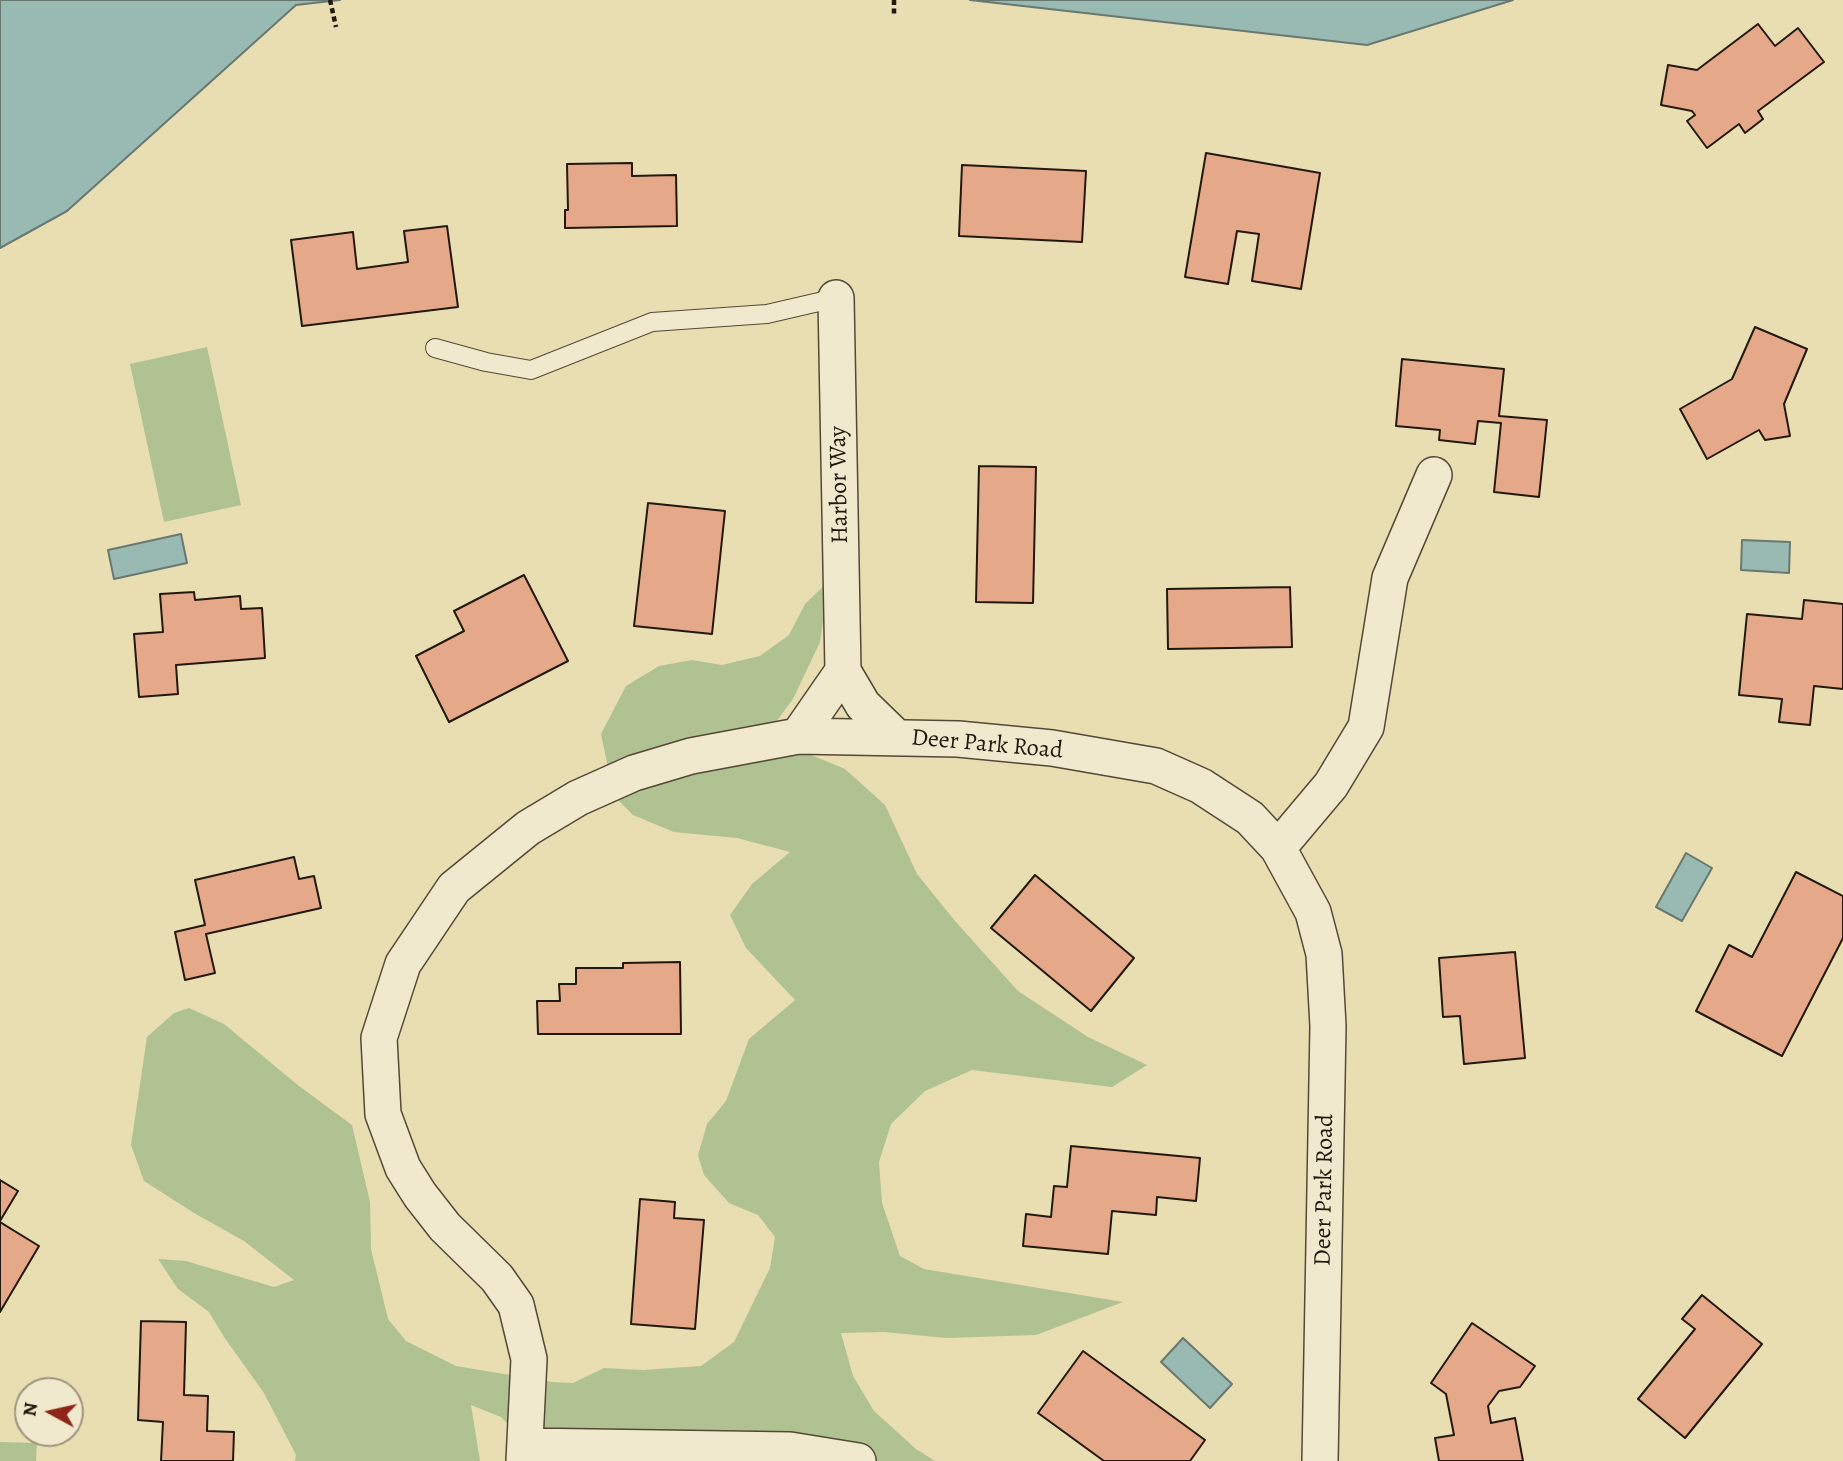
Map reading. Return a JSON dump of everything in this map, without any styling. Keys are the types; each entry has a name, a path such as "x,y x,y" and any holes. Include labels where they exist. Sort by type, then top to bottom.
{"street":[{"name":"Harbor Way","path":"836,298 843,671"},
{"path":"1279,848 1331,785 1366,727 1390,578 1434,475"},
{"path":"798,736 843,671"},
{"name":"Deer Park Road","path":"843,671 863,705 897,738 958,739 1052,748 1156,766 1201,786 1250,818 1279,848 1313,912 1324,954 1328,1026 1320,1461"},
{"path":"858,1461 790,1451 525,1454 529,1360 516,1306 497,1278 445,1227 403,1168 383,1114 379,1038 402,964 454,888 528,828 578,798 634,773 691,756 798,736 897,738"}],"lane":[{"path":"435,348 486,362 531,370 652,322 766,314 836,298"}],"path":[{"path":"330,0 336,27"},
{"path":"894,0 894,16"}],"green space":[{"path":"207,347 241,505 164,522 130,364"},
{"path":"829,581 820,642 793,699 773,726 804,752 845,769 885,805 917,874 1018,991 1088,1037 1147,1065 1112,1087 972,1070 925,1091 891,1124 879,1162 882,1203 900,1256 924,1269 1123,1302 1036,1335 946,1338 884,1332 841,1333 853,1376 874,1411 916,1449 935,1461 545,1461 501,1417 471,1405 480,1461 295,1461 296,1455 264,1393 209,1312 178,1289 158,1259 186,1261 274,1287 294,1280 244,1241 144,1181 131,1145 147,1037 174,1013 189,1008 224,1024 299,1086 352,1125 370,1202 371,1249 388,1319 406,1341 456,1366 552,1382 573,1383 604,1368 643,1370 701,1366 734,1342 770,1268 775,1237 758,1215 729,1203 704,1175 698,1155 707,1124 726,1101 749,1039 795,1000 746,948 730,915 752,884 790,852 737,838 674,832 633,815 614,796 601,734 626,686 659,666 692,660 722,665 760,656 789,635 805,604"},
{"path":"0,1442 14,1442 14,1447 37,1447 36,1461 0,1461"}],"water":[{"path":"0,0 340,0 296,5 67,211 0,248"},
{"path":"970,0 1513,0 1367,45"},
{"path":"181,534 187,563 114,579 108,550"},
{"path":"1742,540 1790,542 1789,573 1741,570"},
{"path":"1686,853 1712,868 1682,921 1656,907"},
{"path":"1183,1338 1232,1384 1210,1408 1161,1362"}],"building":[{"path":"1758,24 1775,46 1798,28 1824,62 1758,111 1763,119 1745,133 1739,124 1707,148 1687,121 1695,115 1692,111 1661,105 1668,65 1697,70"},
{"path":"1206,153 1320,173 1301,289 1252,281 1259,234 1237,231 1228,284 1185,277"},
{"path":"632,163 632,176 676,175 677,226 565,228 565,210 568,210 567,164"},
{"path":"962,165 1086,171 1082,242 959,236"},
{"path":"447,226 458,307 302,326 291,240 353,232 357,269 408,262 404,231"},
{"path":"1755,327 1807,349 1784,404 1790,436 1765,440 1759,430 1707,459 1680,409 1732,379"},
{"path":"1402,359 1504,369 1499,416 1547,420 1539,497 1494,492 1501,423 1478,421 1475,444 1439,440 1440,430 1396,426"},
{"path":"979,466 1036,467 1033,603 976,602"},
{"path":"648,503 725,511 712,634 634,626"},
{"path":"524,575 568,661 449,722 416,656 464,631 454,611"},
{"path":"1290,587 1292,647 1168,649 1167,589"},
{"path":"194,592 195,600 240,596 241,609 262,608 265,658 176,665 178,694 139,697 134,634 163,632 160,594"},
{"path":"1804,600 1843,604 1843,689 1814,686 1810,725 1779,722 1782,699 1739,695 1747,614 1802,619"},
{"path":"294,857 299,879 314,876 321,908 206,934 215,973 185,980 175,932 205,925 195,880"},
{"path":"1796,872 1843,896 1843,938 1782,1056 1696,1011 1729,945 1752,957"},
{"path":"1035,875 1134,958 1091,1011 991,928"},
{"path":"1515,952 1525,1058 1464,1064 1460,1016 1443,1017 1439,958"},
{"path":"680,962 681,1034 538,1034 537,1001 560,1001 559,984 576,984 576,968 623,968 623,963"},
{"path":"1071,1146 1200,1158 1196,1201 1157,1197 1156,1215 1112,1211 1108,1254 1023,1246 1026,1214 1051,1217 1054,1186 1067,1187"},
{"path":"0,1180 18,1191 0,1221"},
{"path":"640,1199 675,1202 674,1218 704,1220 695,1329 631,1324"},
{"path":"0,1222 39,1246 0,1312"},
{"path":"1702,1295 1762,1344 1685,1438 1638,1399 1695,1329 1682,1319"},
{"path":"141,1321 186,1322 184,1395 208,1396 207,1431 234,1432 233,1461 161,1461 163,1422 138,1420"},
{"path":"1472,1323 1535,1366 1520,1387 1499,1391 1488,1406 1491,1423 1515,1418 1523,1461 1439,1461 1435,1438 1454,1435 1446,1394 1431,1383"},
{"path":"1083,1351 1205,1440 1190,1461 1104,1461 1038,1413"}]}
